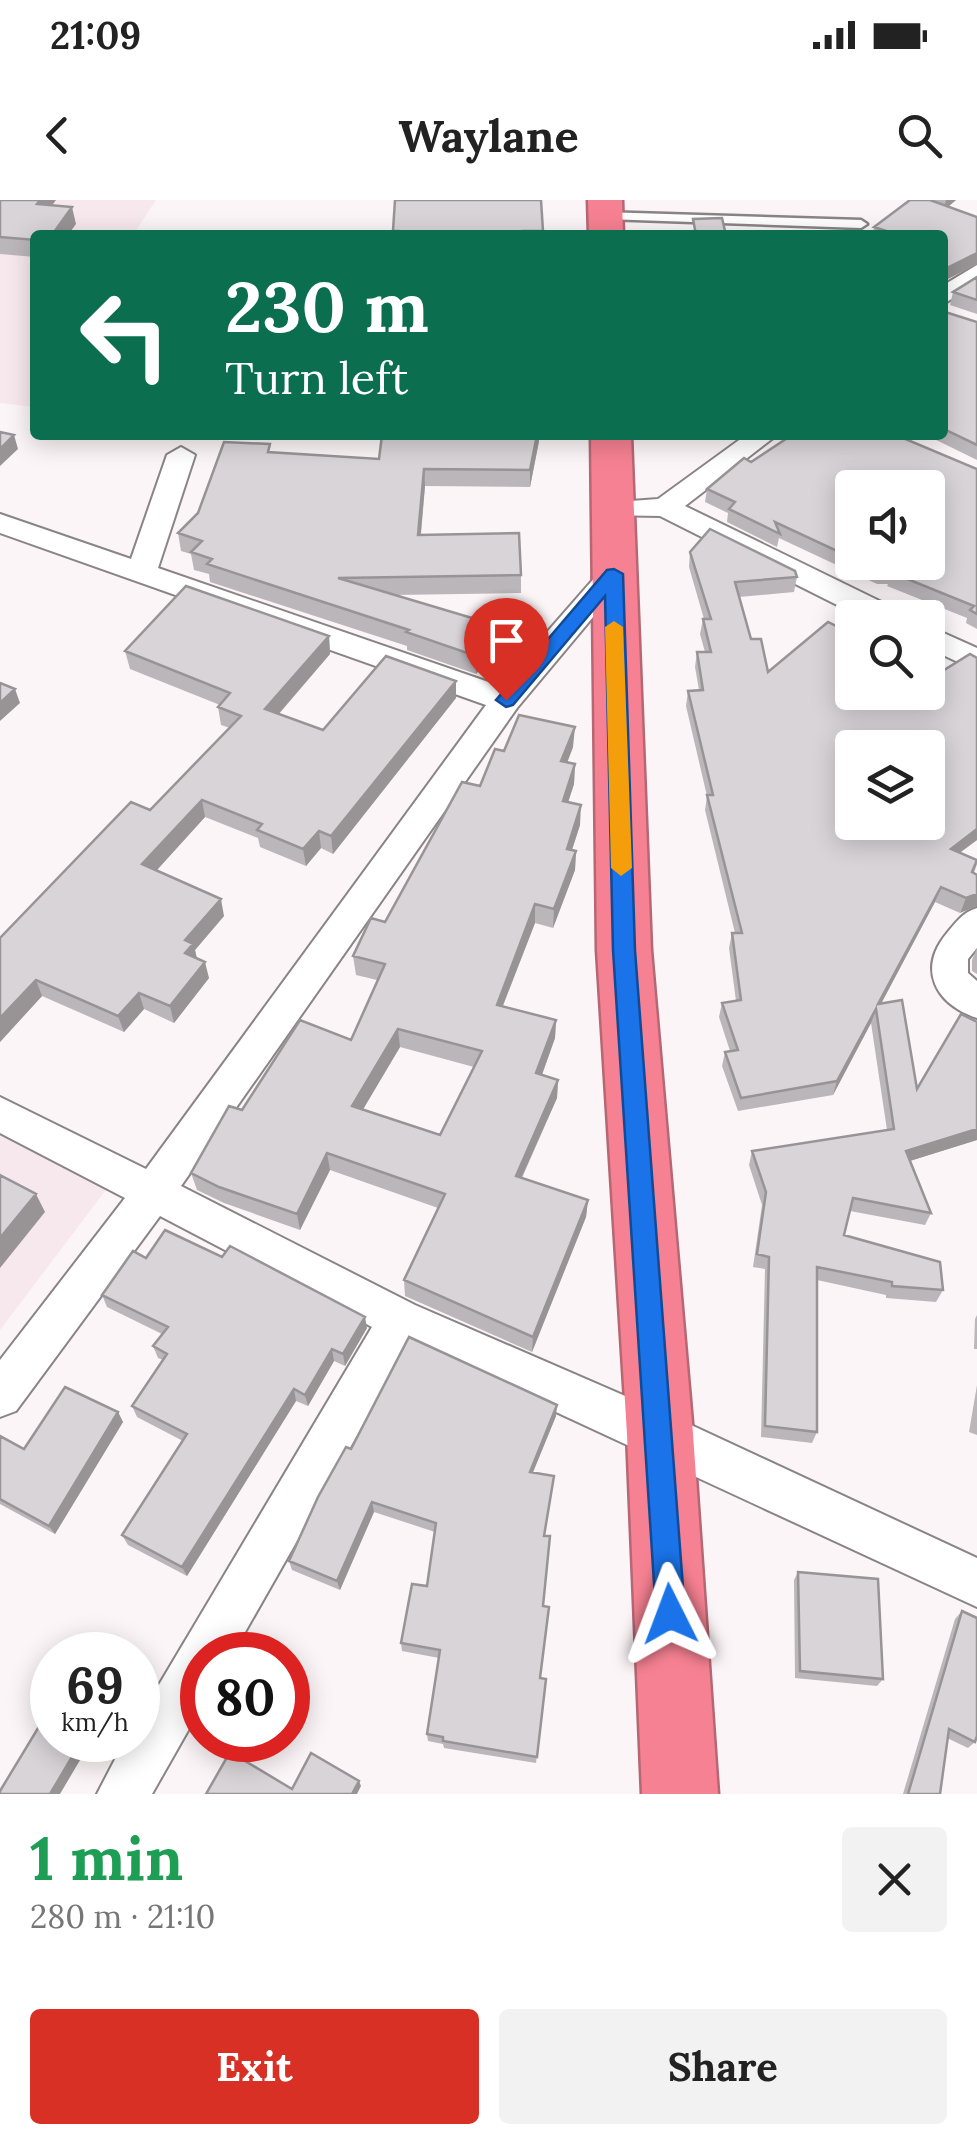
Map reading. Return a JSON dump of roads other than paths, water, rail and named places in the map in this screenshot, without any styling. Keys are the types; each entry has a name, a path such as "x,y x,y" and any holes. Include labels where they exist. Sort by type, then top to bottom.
{"highway":[{"path":"613,440 639,508 614,574 624,950 660,1434 680,1794"}],"street":[{"path":"948,294 977,272"},
{"path":"639,508 755,440"},
{"path":"141,572 181,455"},
{"path":"639,508 849,600"},
{"path":"0,523 506,700"},
{"path":"0,1396 152,1194 506,700 614,574"},
{"path":"945,645 977,661"},
{"path":"977,922 950,955 949,978 977,1003"},
{"path":"0,1114 400,1319 660,1434 977,1582"},
{"path":"217,1632 400,1319"},
{"path":"123,1794 180,1696"}],"lane":[{"path":"606,217 862,224"}]}
